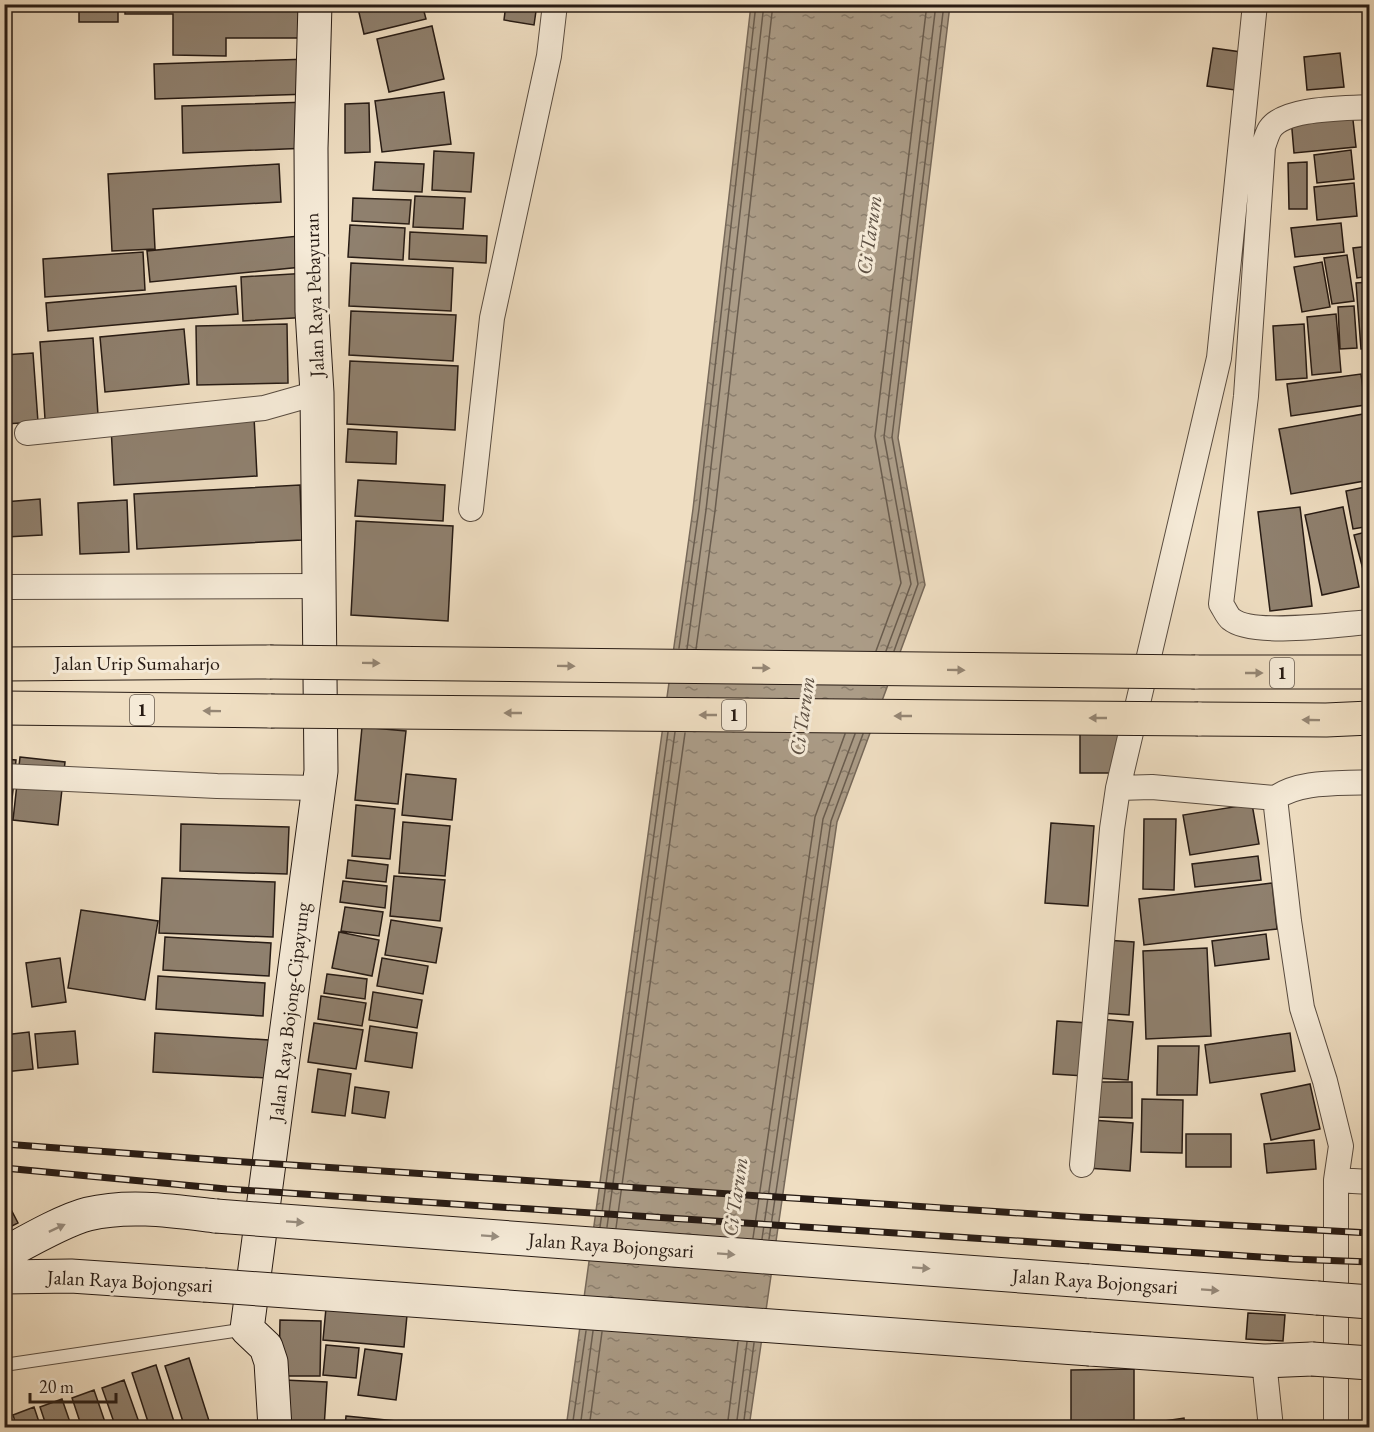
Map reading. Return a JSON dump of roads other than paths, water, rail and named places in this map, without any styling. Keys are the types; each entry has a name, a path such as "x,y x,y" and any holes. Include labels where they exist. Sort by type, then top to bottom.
{"highway":[{"name":"Jalan Urip Sumaharjo","path":"4,664 270,662 1370,672"},
{"name":"1","path":"4,708 1326,720 1370,718"}],"street":[{"name":"Jalan Raya Pebayuran","path":"315,4 310,148 312,311 317,393 319,586"},
{"path":"471,509 492,318 549,56 555,4"},
{"path":"1082,1165 1112,829 1118,788 1219,358 1255,4"},
{"path":"1370,107 1288,116 1270,129 1263,147 1246,396 1221,604 1232,620 1249,627 1268,629 1370,622"},
{"path":"27,433 264,408 317,393"},
{"path":"4,587 319,586"},
{"name":"Jalan Raya Bojong-Cipayung","path":"247,1329 321,771 319,586"},
{"path":"4,776 319,789"},
{"path":"1118,788 1152,788 1275,798 1286,790 1298,786 1370,782"},
{"path":"1275,798 1302,1008 1325,1081 1341,1146 1336,1180 1336,1428"},
{"path":"1336,1180 1370,1182"},
{"name":"Jalan Raya Bojongsari","path":"4,1254 86,1215 159,1209 216,1216 1370,1302"},
{"name":"Jalan Raya Bojongsari","path":"4,1277 71,1276 1264,1361 1312,1359 1370,1363"},
{"path":"247,1329 266,1347 271,1362 275,1428"},
{"path":"1264,1361 1271,1428"}],"lane":[{"path":"4,1365 247,1329"}],"water":[{"name":"Ci Tarum","path":"751,5 950,5 898,438 925,585 837,822 749,1427 566,1428 693,509"}],"railway":[{"path":"4,1144 1080,1217 1370,1233"},
{"path":"4,1168 226,1189 1292,1259 1370,1262"}]}
